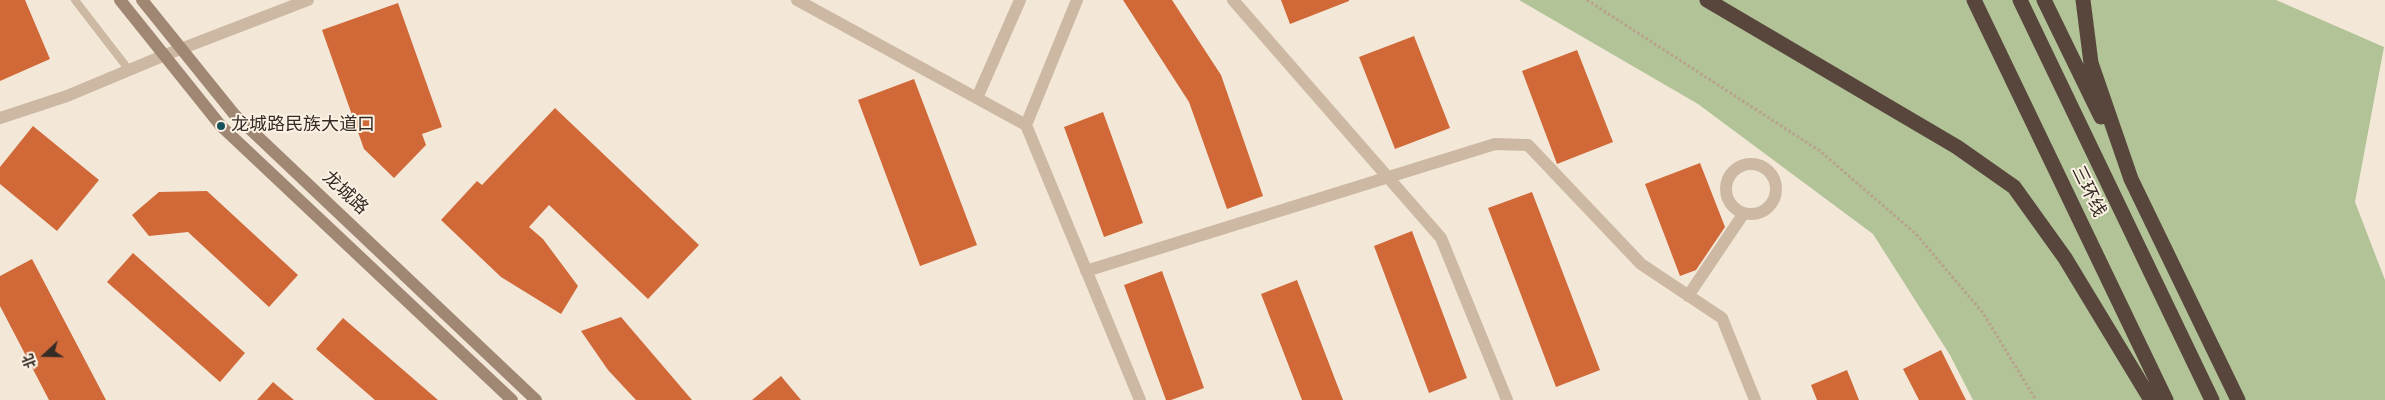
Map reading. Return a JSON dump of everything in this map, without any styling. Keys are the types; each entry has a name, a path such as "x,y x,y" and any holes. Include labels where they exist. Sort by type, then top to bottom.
{"highway":[{"path":"1707,0 1957,147 2014,187 2065,258 2151,400"},
{"name":"三环线","path":"1974,0 2166,400"},
{"name":"三环线","path":"2020,0 2212,400"},
{"path":"2044,0 2238,400"},
{"path":"2083,0 2091,64 2131,179"}],"street":[{"name":"龙城路","path":"120,0 221,126 512,400"},
{"name":"龙城路","path":"142,0 234,114 536,400"},
{"path":"0,118 67,96 182,48 308,0"},
{"path":"797,0 1026,125 1140,400"},
{"path":"977,98 1020,0"},
{"path":"1026,125 1077,0"},
{"path":"1233,0 1441,238 1507,400"},
{"path":"1086,271 1495,144 1528,145 1641,264 1722,318 1755,400"},
{"path":"1753,163 1768,170 1773,177 1776,194 1773,201 1760,212 1744,213 1730,204 1725,188 1731,172 1745,164 1753,163"},
{"path":"1688,296 1744,213"}],"lane":[{"path":"75,0 129,70"}],"path":[{"path":"1587,0 1820,151 1916,234 1983,313 2036,400"}],"green space":[{"path":"1519,0 2276,0 2384,47 2355,202 2385,280 2385,400 1973,400 1950,355 1873,234 1698,104"}],"building":[{"path":"0,0 25,0 50,59 0,81"},
{"path":"1123,0 1172,0 1221,75 1263,196 1227,209 1189,102"},
{"path":"1281,0 1349,0 1349,1 1290,24"},
{"path":"398,3 442,127 422,134 426,145 394,178 364,149 322,30"},
{"path":"1414,36 1450,128 1395,149 1359,57"},
{"path":"1577,50 1613,142 1557,164 1522,71"},
{"path":"914,79 977,245 920,266 858,100"},
{"path":"555,108 699,245 648,299 549,205 529,227 543,239 578,286 561,314 501,277 441,220 477,181 482,185"},
{"path":"1103,112 1143,223 1104,237 1064,127"},
{"path":"33,126 99,180 57,231 0,184 0,167"},
{"path":"1700,163 1725,227 1696,270 1680,276 1645,184"},
{"path":"207,191 298,275 269,307 188,232 149,236 132,215 159,192"},
{"path":"1532,192 1600,370 1556,387 1488,208"},
{"path":"1412,231 1467,378 1429,393 1374,246"},
{"path":"133,253 245,353 220,382 107,282"},
{"path":"32,259 106,400 49,400 0,306 0,276"},
{"path":"1162,271 1204,388 1171,400 1166,400 1124,285"},
{"path":"1297,280 1343,400 1302,400 1261,294"},
{"path":"621,317 692,400 636,400 608,370 581,331"},
{"path":"343,318 438,400 375,400 316,349"},
{"path":"1941,350 1966,400 1919,400 1903,369"},
{"path":"1847,370 1859,400 1817,400 1811,385"},
{"path":"781,376 801,400 752,400"},
{"path":"273,382 294,400 257,400"}],"place":[{"name":"龙城路民族大道口","path":"221,126"}]}
